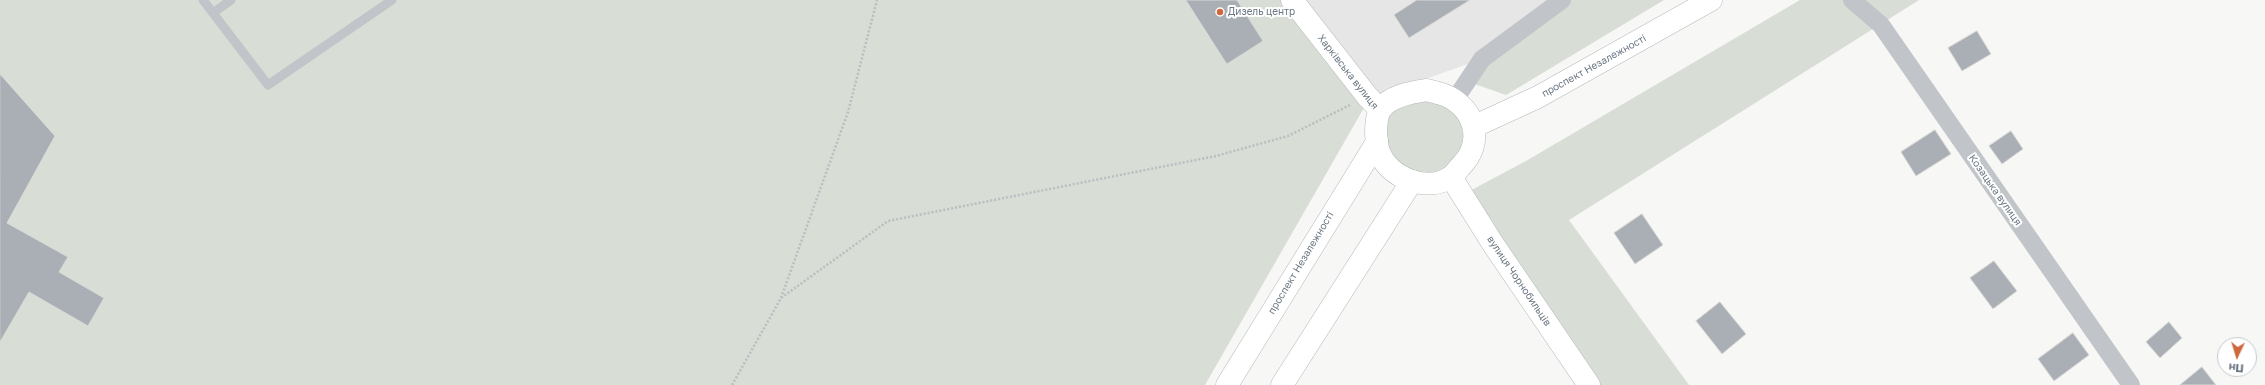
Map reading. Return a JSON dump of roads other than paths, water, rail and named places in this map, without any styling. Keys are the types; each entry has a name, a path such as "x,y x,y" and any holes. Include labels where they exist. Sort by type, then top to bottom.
{"street":[{"name":"Харківська вулиця","path":"1292,0 1373,103 1378,152 1386,165 1398,175 1417,183 1434,183 1451,177 1467,160 1475,142 1475,126"},
{"path":"1454,101 1482,59 1562,0"},
{"name":"проспект Незалежності","path":"1475,126 1538,97 1712,0"},
{"name":"Козацька вулиця","path":"1852,0 1881,26 2131,385"},
{"path":"1373,103 1399,97 1412,92 1427,90 1447,96 1463,106 1475,126"},
{"name":"проспект Незалежності","path":"1227,385 1377,142"},
{"name":"вулиця Чорнобильців","path":"1451,177 1493,244 1589,385"},
{"path":"1282,385 1412,181"}],"lane":[{"path":"203,0 268,85 392,0"},
{"path":"213,13 231,0"}],"place":[{"name":"Дизель центр","path":"1220,12"}]}
